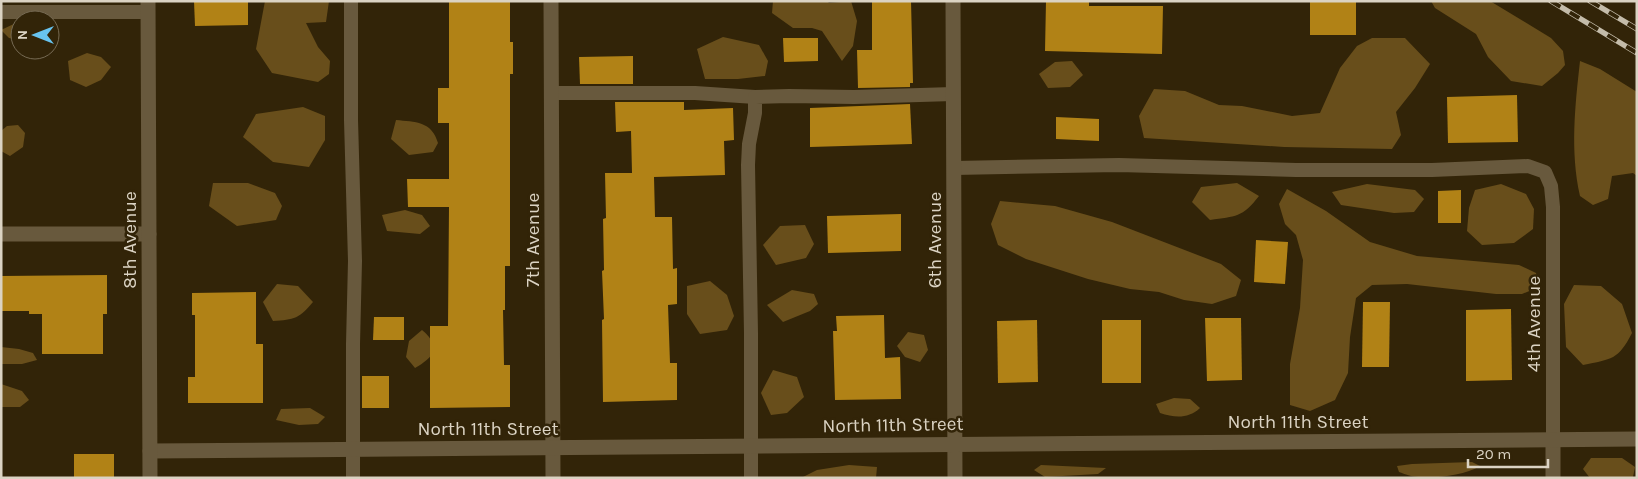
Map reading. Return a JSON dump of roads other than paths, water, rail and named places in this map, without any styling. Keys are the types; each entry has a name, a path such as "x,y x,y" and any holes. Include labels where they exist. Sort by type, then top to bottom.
{"street":[{"name":"7th Avenue","path":"551,1 554,478"},
{"name":"6th Avenue","path":"953,1 955,478"},
{"name":"8th Avenue","path":"148,7 150,478"},
{"path":"1,234 149,234"},
{"name":"North 11th Street","path":"150,451 1637,439"},
{"name":"4th Avenue","path":"1553,440 1553,478"}],"lane":[{"path":"351,1 356,261 353,344 353,478"},
{"path":"1,12 148,7"},
{"path":"552,92 695,92 755,97 953,94"},
{"path":"751,478 748,165 749,144 755,113 755,97"},
{"name":"4th Avenue","path":"954,168 1119,166 1296,170 1432,170 1528,166 1545,172 1551,186 1553,206 1553,440"}],"railway":[{"path":"1551,1 1637,53"},
{"path":"1590,1 1637,29"}]}
